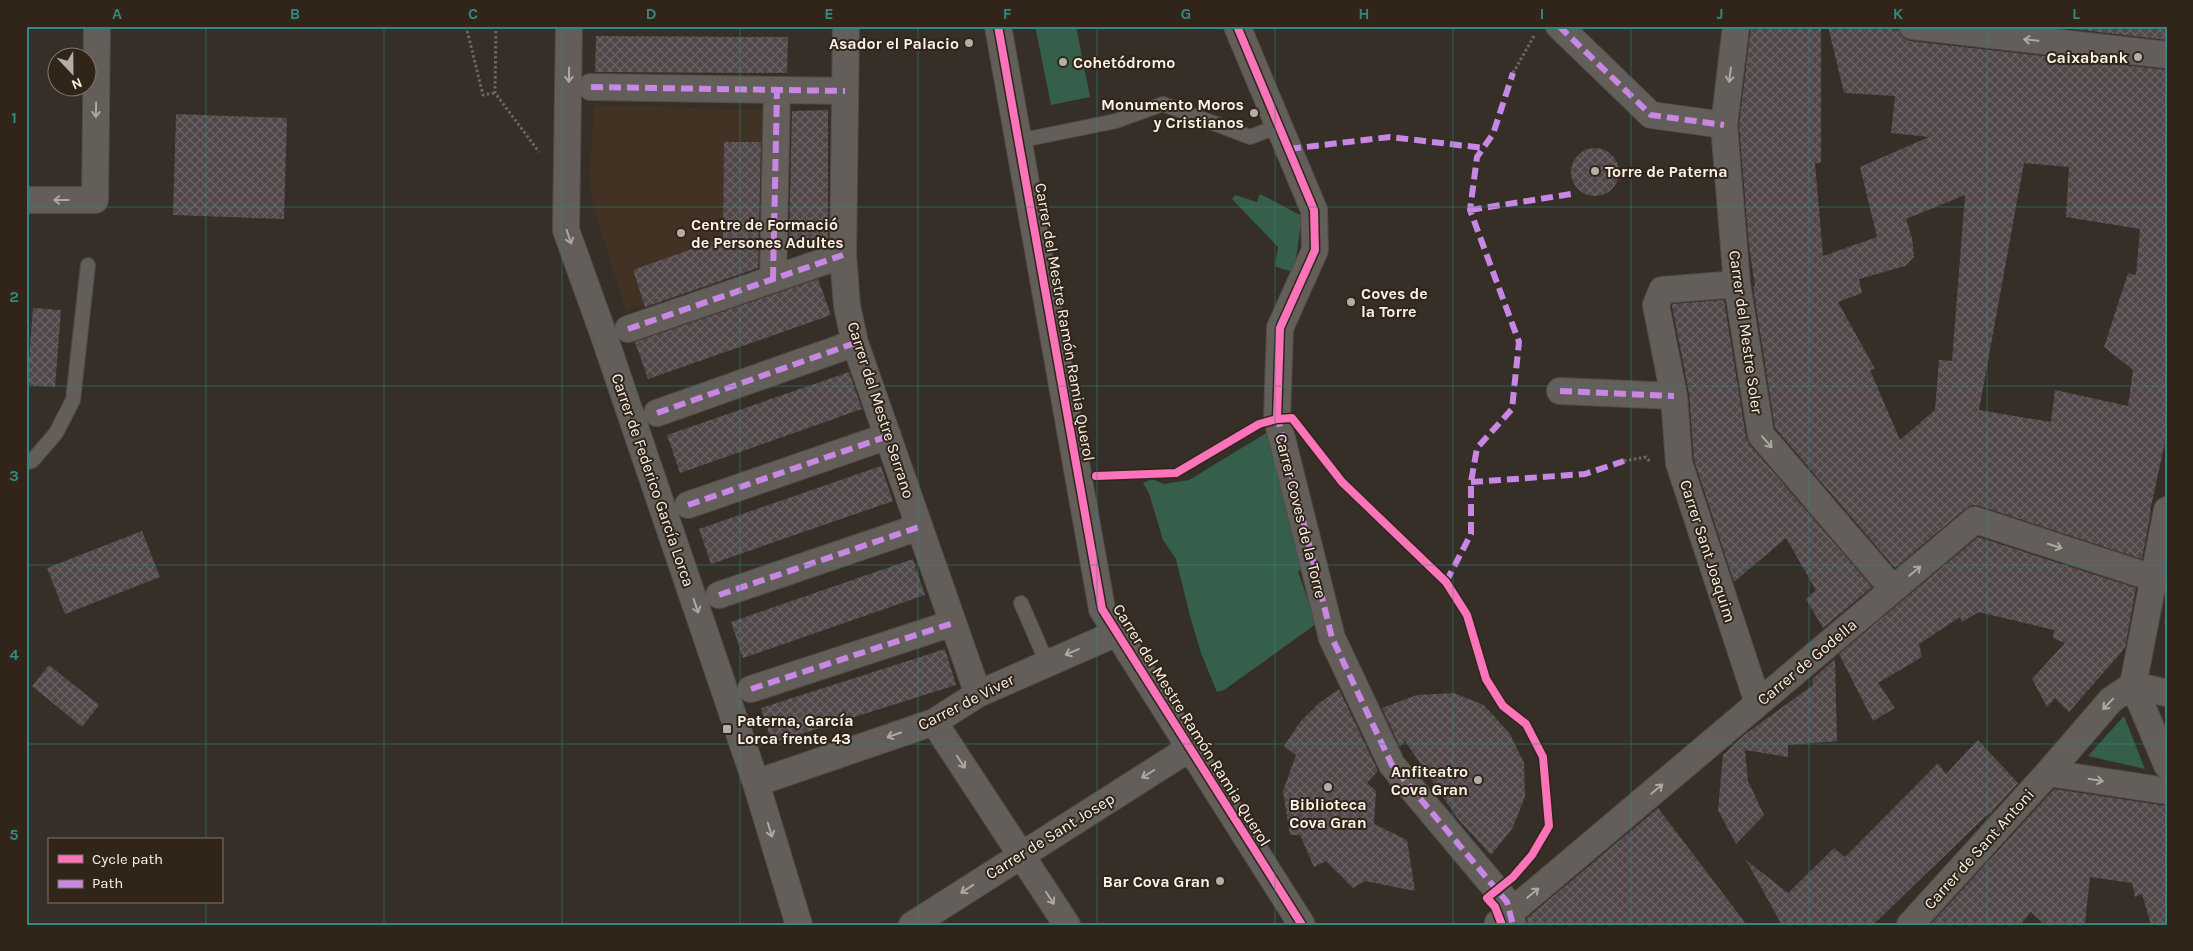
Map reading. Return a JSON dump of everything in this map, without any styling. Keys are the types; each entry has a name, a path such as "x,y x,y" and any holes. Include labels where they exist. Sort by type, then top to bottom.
{"street":[{"path":"26,200 95,200 97,26"},
{"name":"Carrer de Federico García Lorca","path":"569,26 566,230 756,783 800,925"},
{"name":"Carrer del Mestre Serrano","path":"846,26 843,255 847,306 855,343 978,694"},
{"name":"Carrer del Mestre Ramón Ramia Querol","path":"998,26 1102,609 1302,925"},
{"name":"Carrer Coves de la Torre","path":"1237,26 1314,210 1315,250 1280,328 1277,419 1332,638 1392,765 1507,902 1506,920"},
{"name":"Carrer del Mestre Soler","path":"1736,26 1724,125 1737,284 1760,435 1893,589"},
{"path":"1912,26 2167,56"},
{"path":"1560,27 1651,115 1724,125"},
{"path":"591,87 845,91"},
{"path":"773,279 777,90"},
{"path":"628,328 843,255"},
{"name":"Carrer Sant Joaquim","path":"1737,284 1662,290 1656,305 1674,396 1679,463 1758,703"},
{"path":"656,413 855,343"},
{"path":"1560,390 1674,396"},
{"path":"688,505 888,436"},
{"path":"2167,510 2133,685 2167,765"},
{"name":"Carrer de Godella","path":"1506,920 1758,703 1975,520 2153,578"},
{"path":"719,595 919,527"},
{"path":"751,690 953,623"},
{"name":"Carrer de Viver","path":"756,783 934,722 978,694 1117,633"},
{"path":"2133,685 2167,693"},
{"name":"Carrer de Sant Antoni","path":"1910,925 2110,700 2133,685"},
{"path":"934,722 1067,925"},
{"name":"Carrer de Sant Josep","path":"912,925 1190,748"},
{"path":"2048,772 2167,791"}],"lane":[{"path":"1018,140 1116,121 1163,104 1250,137 1279,126"},
{"path":"26,462 32,461 56,433 73,400 88,265"},
{"path":"1021,603 1047,663"}],"path":[{"path":"466,26 483,95 495,93"},
{"path":"496,26 495,93 541,155"},
{"path":"1513,73 1534,35 1546,46 1560,27"}],"shaded area":[{"name":"Centre de Formació de Persones Adultes","path":"594,105 763,110 759,264 626,311 592,202 590,171"}],"green space":[{"name":"Cohetódromo","path":"1035,26 1076,26 1090,97 1051,105"},
{"path":"1260,194 1302,216 1294,273 1275,266 1278,247 1232,199 1235,195 1257,202"},
{"path":"1268,432 1303,568 1298,572 1316,622 1312,627 1224,690 1217,692 1201,653 1176,559 1163,540 1149,493 1143,483 1152,479 1164,484 1189,480"},
{"path":"2124,716 2145,769 2088,756"}],"building":[{"path":"1751,26 1821,26 1821,163 1815,163 1823,256 1877,237 1860,167 1929,137 1891,133 1895,96 1844,93 1828,26 1863,26 1898,30 1903,38 1910,41 2167,70 2167,433 2142,559 1973,505 1965,509 1895,568 1775,428 1753,287 1755,286 1749,246 1739,125","holes":["2024,163 2069,167 2066,217 2140,229 2136,275 2128,273 2104,347 2133,370 2128,406 2055,390 2051,422 1979,410","1965,195 1952,361 1939,360 1935,410 1900,440 1870,370 1875,369 1838,302 1862,293 1859,279 1905,266 1914,257 1912,238 1906,219"]},
{"path":"2047,26 2167,26 2167,40"},
{"path":"596,36 788,37 787,73 595,72"},
{"path":"828,110 828,241 789,242 792,111"},
{"path":"176,114 287,118 284,219 173,215"},
{"path":"724,142 761,142 758,268 645,307 633,270 723,238"},
{"name":"Torre de Paterna","path":"1590,148 1600,148 1609,152 1615,158 1618,163 1618,181 1609,192 1600,196 1590,196 1581,192 1575,186 1571,177 1571,167 1575,158 1581,152"},
{"path":"818,279 831,315 648,379 635,342"},
{"path":"1724,300 1746,437 1749,444 1872,587 1823,628 1806,599 1816,590 1786,538 1734,582 1694,460 1689,393 1672,304"},
{"path":"33,308 61,310 55,387 27,385"},
{"path":"849,372 862,409 680,473 667,435"},
{"path":"881,466 893,501 711,564 699,529"},
{"path":"142,531 160,577 65,614 47,568"},
{"path":"1978,537 2136,588 2125,648 2069,712 2055,698 2047,707 2032,679 2065,643 2053,638 2054,630 1979,612 1962,622 1960,617 1919,644 1922,657 1878,683 1895,708 1873,721 1839,654"},
{"path":"913,559 925,595 743,658 731,622"},
{"path":"945,649 956,685 772,743 761,708"},
{"path":"1835,659 1837,741 1788,745 1788,757 1745,750 1748,781 1764,815 1736,844 1718,810 1723,755 1744,735 1813,685 1812,679"},
{"path":"49,665 99,705 82,727 32,686"},
{"name":"Biblioteca Cova Gran","path":"1339,689 1378,771 1367,783 1376,791 1374,824 1407,840 1415,891 1365,881 1353,888 1326,861 1314,867 1300,835 1290,835 1283,791 1296,755 1284,746 1300,722 1319,703"},
{"name":"Anfiteatro Cova Gran","path":"1454,693 1484,705 1510,734 1524,763 1525,797 1512,829 1491,855 1458,819 1405,741 1400,747 1382,708 1417,695"},
{"path":"1978,740 2018,783 1989,815 1873,925 1782,925 1746,860 1788,893 1834,848 1845,857 1938,763 1946,774"},
{"path":"2054,789 2167,806 2167,925 2151,925 2142,894 2135,897 2132,883 2090,877 2085,923 2045,925 2031,912 2020,925 1930,925"},
{"path":"1658,808 1747,925 1528,925 1527,918"}],"marked path":[{"path":"1559,26 1651,115 1724,125"},
{"path":"1446,582 1471,534 1471,482 1477,448 1512,409 1519,342 1470,210 1477,157 1493,134 1513,73"},
{"path":"591,87 845,91"},
{"path":"773,279 777,90"},
{"path":"1289,149 1390,137 1484,148"},
{"path":"1470,210 1571,194"},
{"path":"628,329 843,255"},
{"path":"657,413 855,343"},
{"path":"1560,391 1674,396"},
{"path":"1277,415 1332,638 1392,765 1507,902 1513,925"},
{"path":"688,505 888,436"},
{"path":"1471,482 1585,474 1624,461"},
{"path":"719,595 919,527"},
{"path":"751,689 953,623"}],"cycle path":[{"path":"998,26 1102,609 1302,925"},
{"path":"1237,26 1314,210 1315,250 1280,328 1277,419"},
{"path":"1096,476 1176,473 1259,424 1277,419 1292,418 1342,482 1446,582 1467,615 1486,679 1503,706 1526,724 1543,757 1549,826 1532,855 1513,877 1487,898 1495,907 1502,925"}],"place":[{"name":"Asador el Palacio","path":"969,43"},
{"name":"Caixabank","path":"2138,57"},
{"name":"Cohetódromo","path":"1063,62"},
{"name":"Monumento Moros y Cristianos","path":"1254,113"},
{"name":"Torre de Paterna","path":"1595,171"},
{"name":"Centre de Formació de Persones Adultes","path":"681,233"},
{"name":"Coves de la Torre","path":"1351,302"},
{"name":"Paterna, García Lorca frente 43","path":"727,729"},
{"name":"Anfiteatro Cova Gran","path":"1478,780"},
{"name":"Biblioteca Cova Gran","path":"1328,787"},
{"name":"Bar Cova Gran","path":"1220,881"}]}
